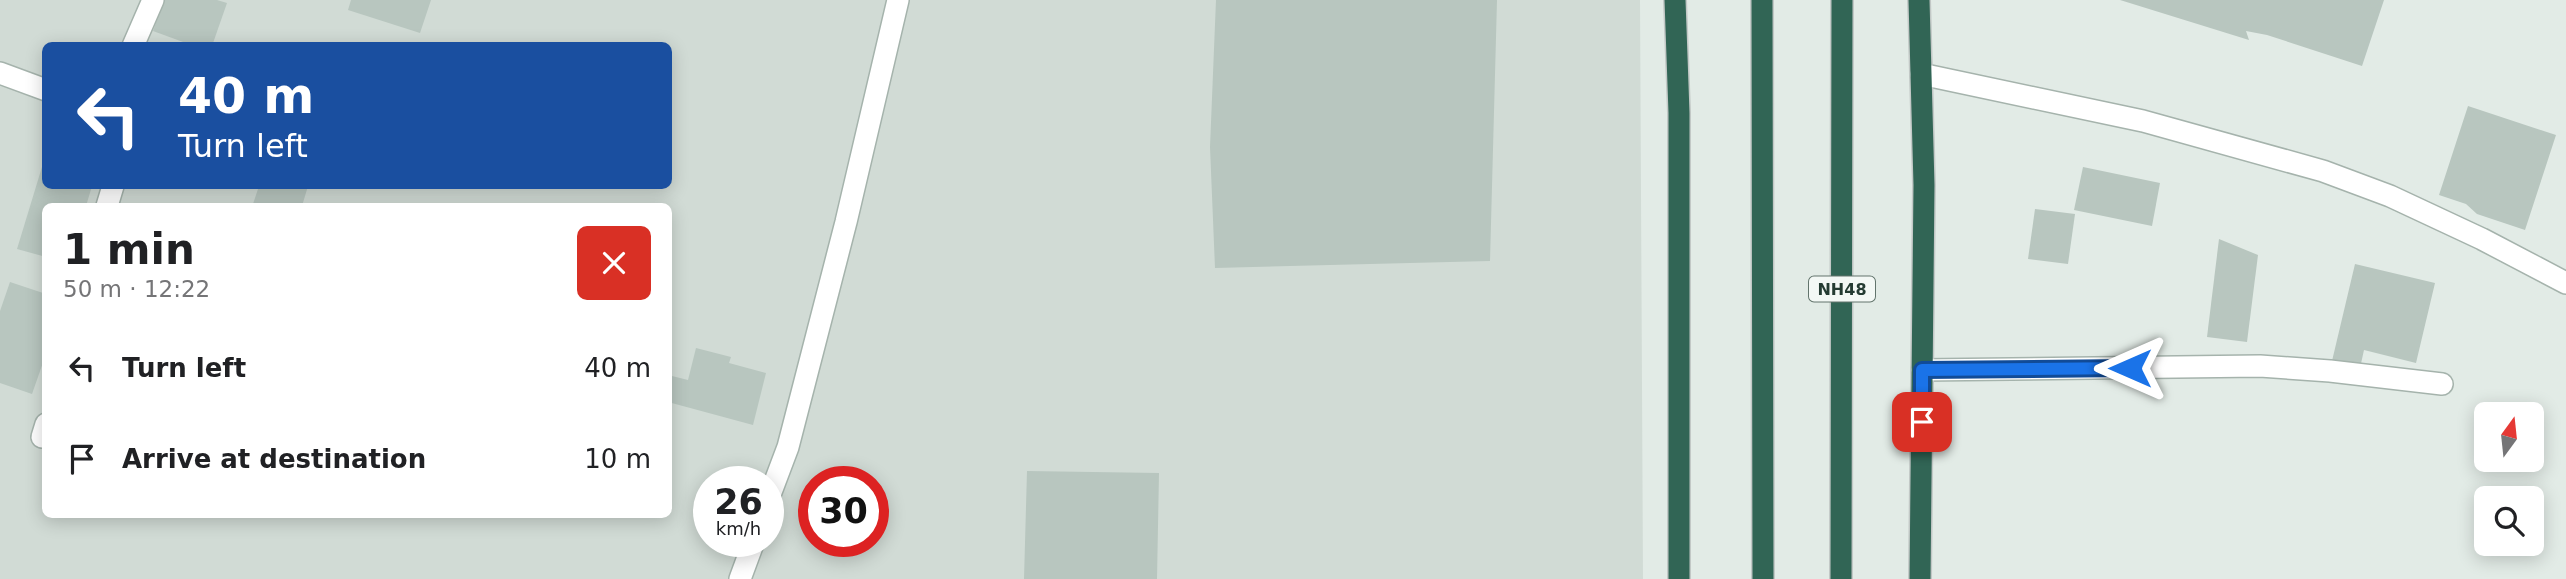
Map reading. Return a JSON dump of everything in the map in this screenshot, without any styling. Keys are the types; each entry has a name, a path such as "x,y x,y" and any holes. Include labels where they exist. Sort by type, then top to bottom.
{"highway":[{"path":"1675,0 1679,113 1679,579"},
{"path":"1762,0 1763,579"},
{"name":"NH48","path":"1842,0 1842,579"},
{"path":"1919,0 1924,185 1920,579"}],"street":[{"path":"135,42 153,0"},
{"path":"781,466 832,275 898,0"},
{"path":"0,73 42,89"},
{"path":"1921,74 2143,121 2323,172 2390,196 2482,239 2566,283"},
{"path":"1922,370 2260,366 2442,384"},
{"path":"740,579 748,557"}],"shaded area":[{"path":"0,0 1640,0 1643,579 0,579"}],"building":[{"path":"164,0 217,0 227,3 213,42 183,42 153,31"},
{"path":"351,0 431,0 420,33 348,10"},
{"path":"1216,0 1497,0 1490,261 1215,268 1210,147"},
{"path":"2120,0 2384,0 2362,66 2267,35 2246,31 2249,40"},
{"path":"2468,106 2556,135 2525,230 2477,214 2466,204 2439,195"},
{"path":"42,167 42,189 91,189 87,203 42,203 42,256 17,249"},
{"path":"2083,167 2160,183 2152,226 2074,210"},
{"path":"258,189 307,189 303,203 253,203"},
{"path":"2035,209 2075,214 2068,264 2028,259"},
{"path":"2219,239 2258,255 2247,342 2207,337"},
{"path":"2355,264 2435,283 2416,363 2364,350 2360,368 2332,361"},
{"path":"10,282 42,293 42,365 32,394 0,383 0,311"},
{"path":"696,348 731,357 729,363 766,373 753,425 672,403 672,376 688,380"},
{"path":"1027,471 1159,473 1157,579 1024,579"}],"route":[{"path":"1922,422 1922,370 2130,368"}]}
